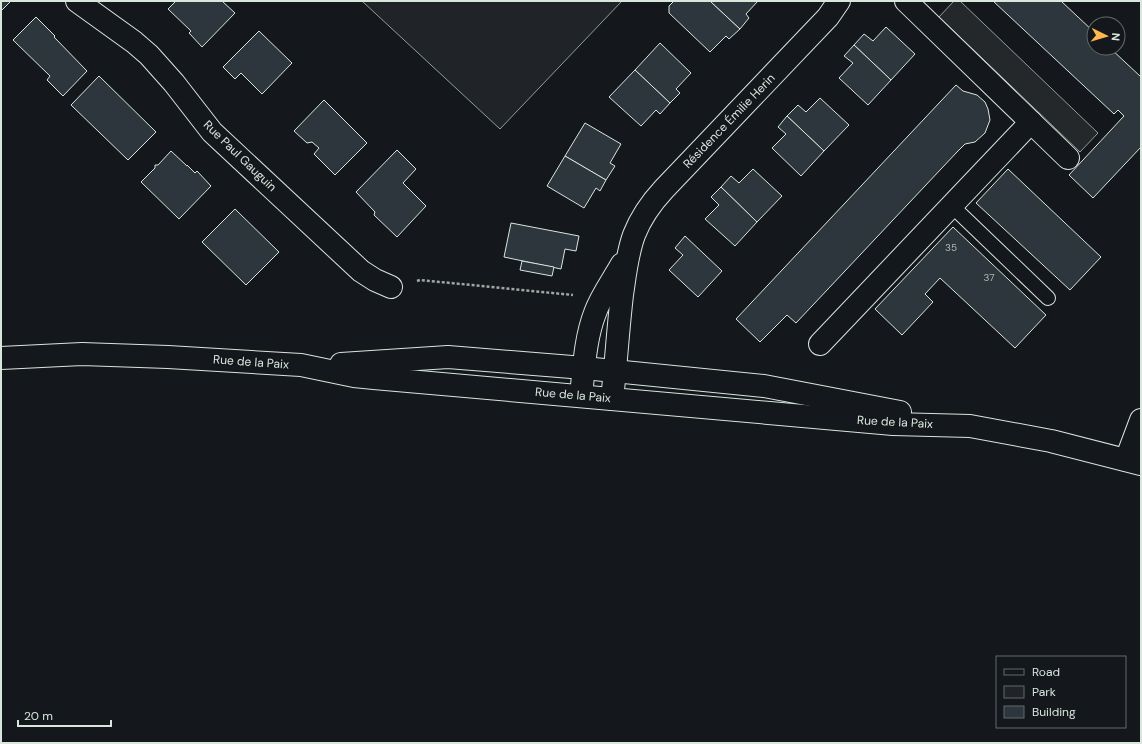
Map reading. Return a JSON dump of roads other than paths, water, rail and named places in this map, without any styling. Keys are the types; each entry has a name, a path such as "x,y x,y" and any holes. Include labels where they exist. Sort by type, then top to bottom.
{"main road":[{"name":"Rue Paul Gauguin","path":"77,1 134,42 149,55 174,83 212,132 361,271 375,280 392,287"},
{"name":"Résidence Émilie Herin","path":"581,396 590,328 595,311 630,248 642,217 651,203 828,17 840,1"},
{"path":"906,1 1068,158"},
{"path":"820,344 1031,122"},
{"name":"Résidence Émilie Herin","path":"612,399 620,314 626,265 630,248"},
{"name":"Rue de la Paix","path":"1,358 82,354 123,354 301,365 354,376 893,424 970,426 1051,441 1134,462"},
{"path":"301,365 332,365 448,358 584,368 764,386 970,426"},
{"path":"1134,462 1141,420"}],"lane":[{"path":"952,205 1048,298"}]}
